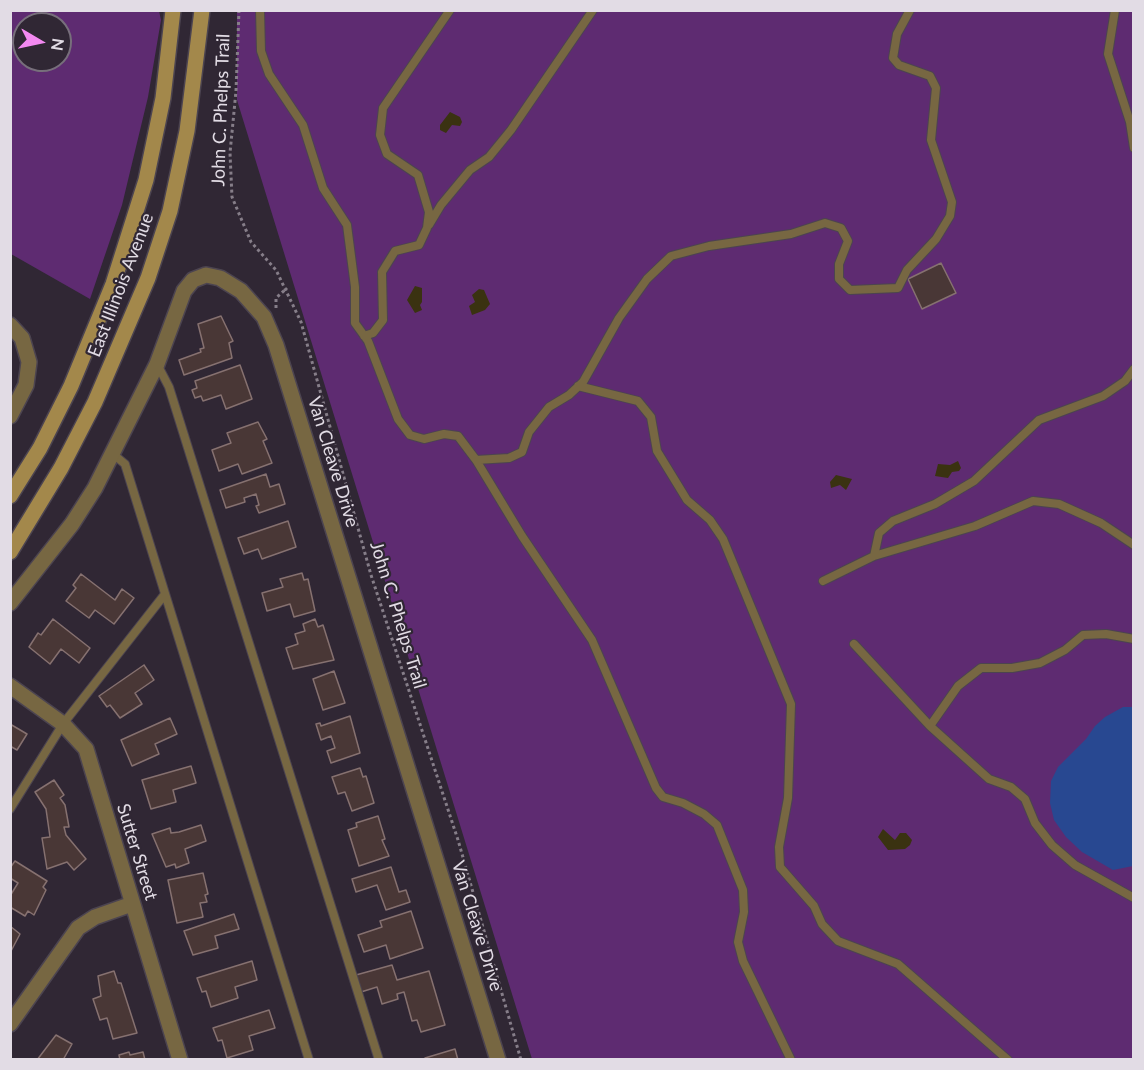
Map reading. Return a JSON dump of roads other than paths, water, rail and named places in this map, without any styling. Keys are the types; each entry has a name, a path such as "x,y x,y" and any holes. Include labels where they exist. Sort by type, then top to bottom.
{"main road":[{"name":"East Illinois Avenue","path":"10,496 40,448 71,386 113,284 146,180 163,98 173,10"},
{"name":"East Illinois Avenue","path":"10,552 55,478 95,402 148,278 170,211 187,131 202,10"}],"street":[{"name":"Van Cleave Drive","path":"10,603 72,524 113,454 157,364 184,291 193,280 206,275 220,278 241,291 264,317 276,345 498,1059"},
{"path":"10,325 22,339 29,362 26,385 10,416"},
{"name":"Sutter Street","path":"10,686 63,724 86,749 180,1059"},
{"path":"10,1024 78,928 95,917 132,904"}],"lane":[{"path":"260,10 261,51 269,74 303,124 323,188 347,225 355,287 353,311 355,323 364,336 398,419 410,435 424,439 444,434 458,436 476,460 522,536 592,640 656,788 663,797 704,813 717,825 743,890 744,912 738,942 743,961 791,1059"},
{"path":"427,228 427,200 418,175 387,154 380,135 383,108 450,10"},
{"path":"364,336 373,333 383,320 382,272 395,251 419,245 441,205 470,170 489,157 511,130 593,10"},
{"path":"476,460 509,458 522,452 529,432 549,407 578,386 619,318 647,279 671,256 709,246 791,234 825,223 841,228 848,241 839,264 839,279 844,285 850,290 898,288 907,270 941,231 950,216 952,202 931,140 936,88 930,76 899,65 893,58 897,34 910,10"},
{"path":"1115,10 1108,54 1130,122 1134,148"},
{"path":"157,364 169,387 379,1059"},
{"path":"874,556 879,533 893,521 935,504 974,481 1039,420 1103,396 1125,381 1134,369"},
{"path":"578,386 638,401 651,417 657,451 687,501 710,520 723,539 791,704 788,798 779,847 780,867 814,906 822,924 838,941 898,964 1008,1059"},
{"path":"113,454 125,464 309,1059"},
{"path":"823,581 874,556 975,526 1033,501 1059,504 1101,523 1134,545"},
{"path":"10,809 63,724 165,594"},
{"path":"930,726 958,686 981,668 1012,668 1040,663 1065,650 1083,635 1106,634 1134,639"},
{"path":"854,645 930,726 989,779 1011,787 1025,799 1035,823 1046,838 1075,865 1134,898"}],"water":[{"path":"1123,707 1133,707 1133,866 1113,870 1082,852 1066,837 1054,820 1050,803 1051,781 1058,767 1086,739 1095,726 1105,717"}]}
